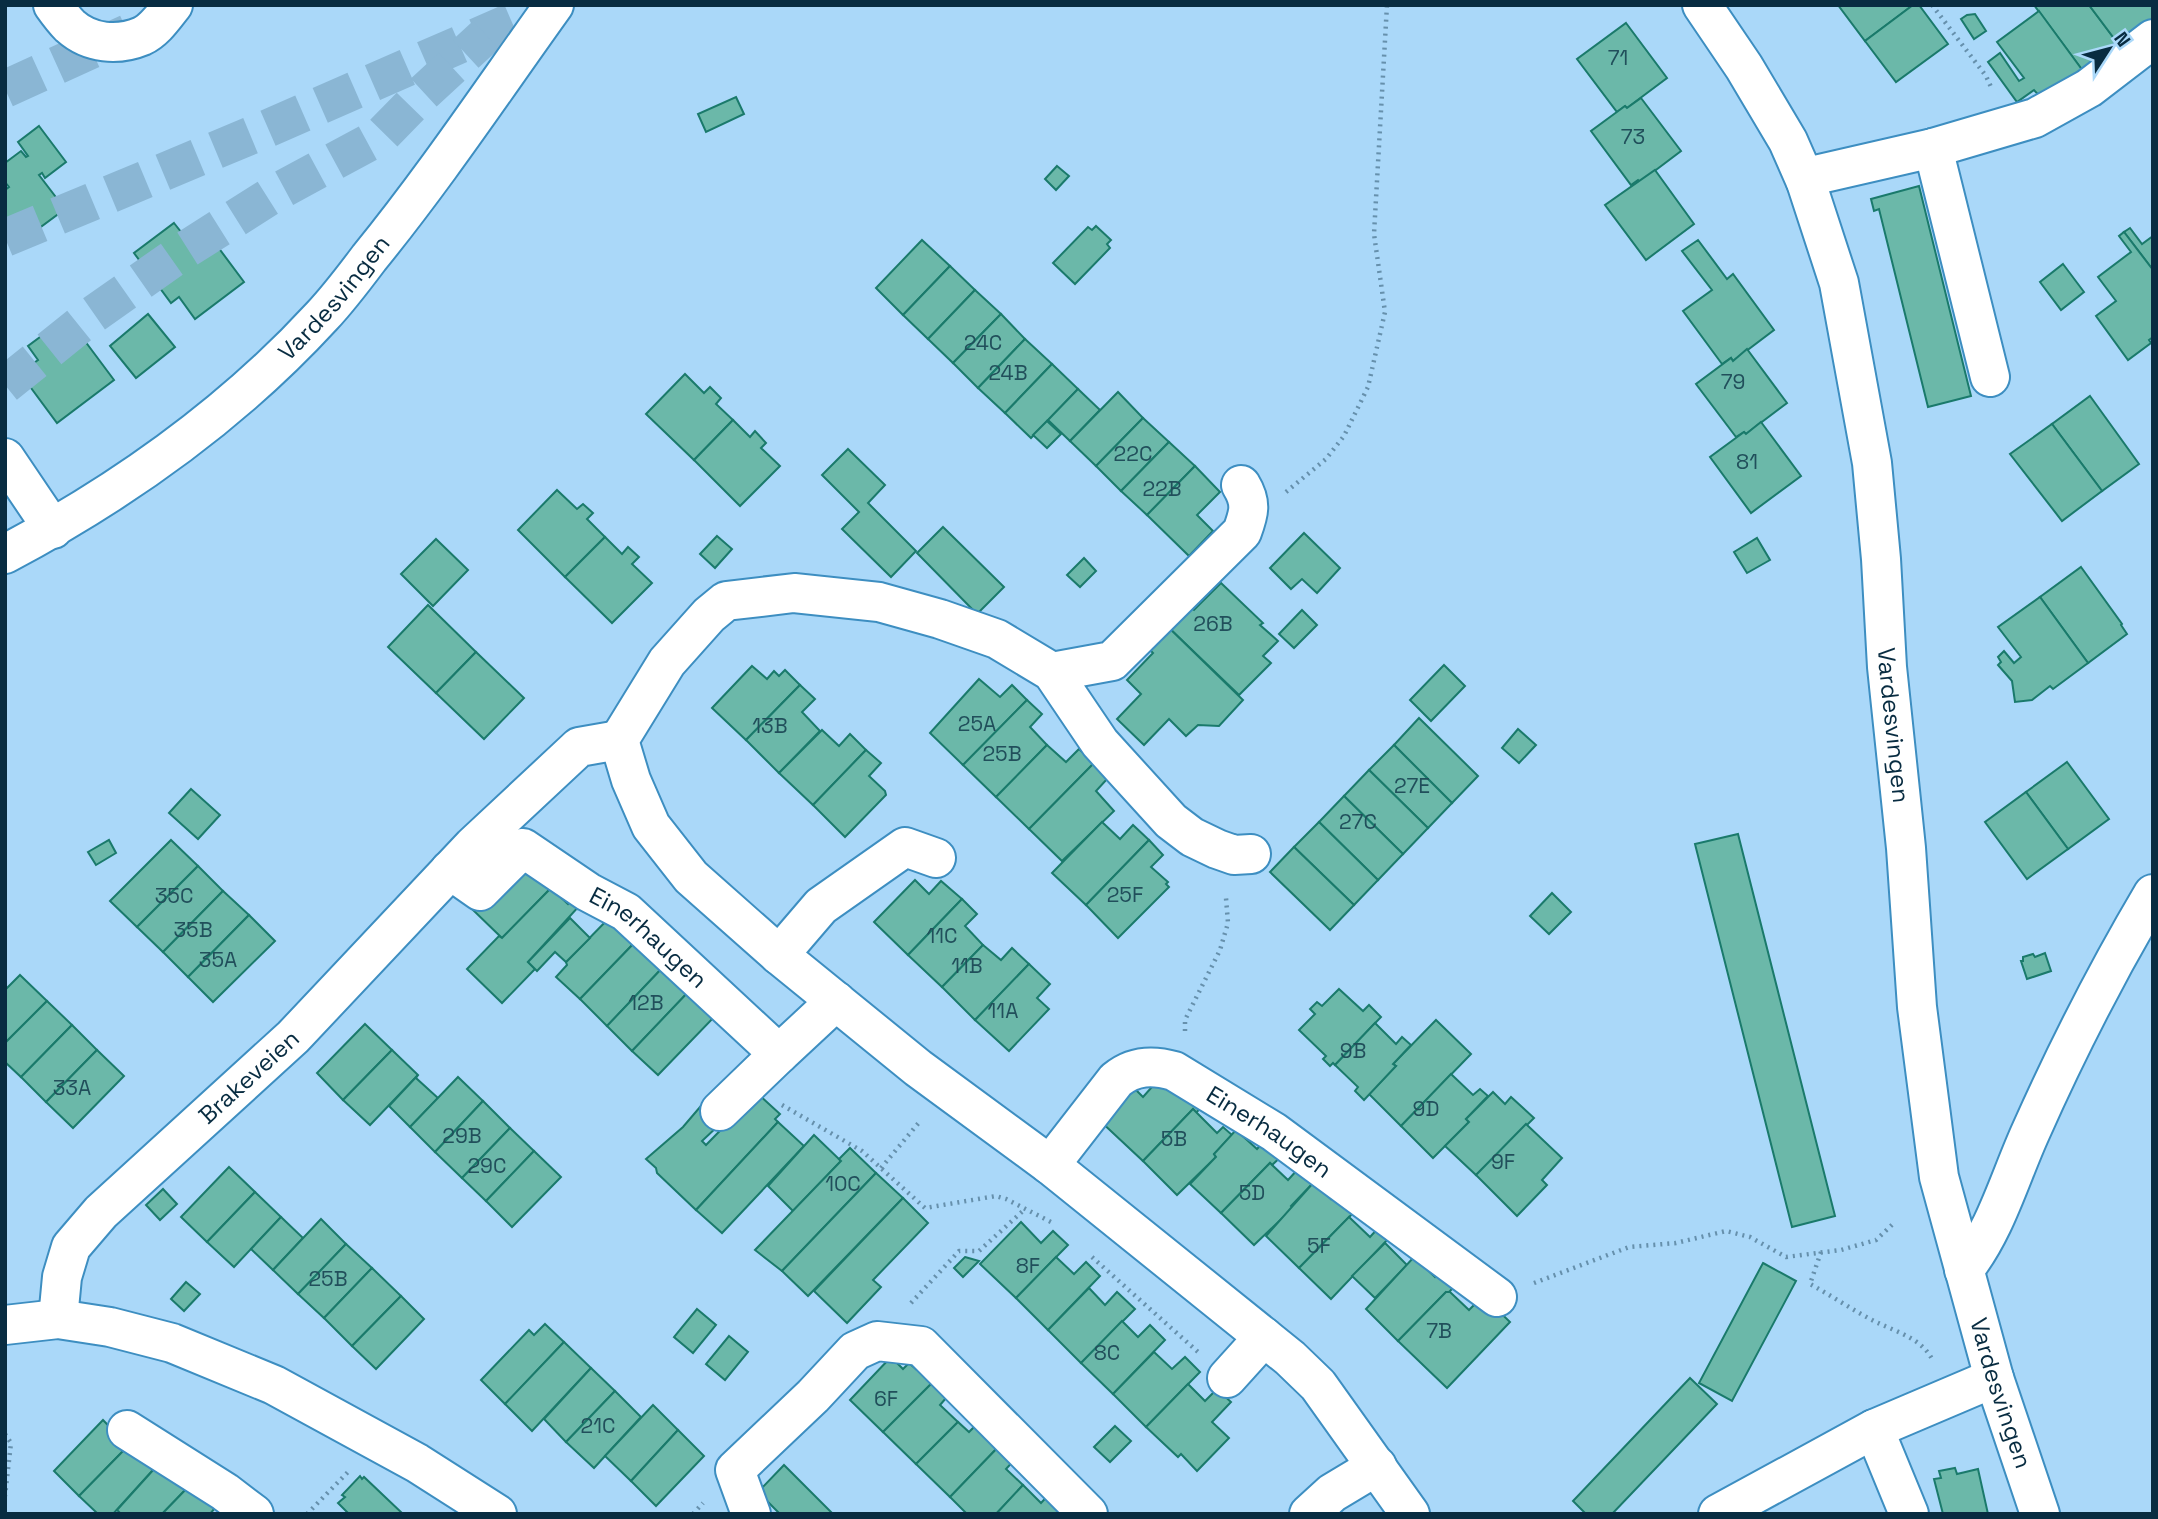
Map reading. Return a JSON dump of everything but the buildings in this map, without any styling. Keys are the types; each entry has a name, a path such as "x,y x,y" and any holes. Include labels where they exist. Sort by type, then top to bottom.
{"street":[{"path":"53,5 70,26 91,40 111,43 142,36 156,25 173,5"},
{"name":"Vardesvingen","path":"5,554 53,529 136,476 213,419 270,370 324,315 400,220 554,5"},
{"name":"Vardesvingen","path":"1702,5 1744,67 1788,141 1806,182 1839,283 1872,463 1887,667 1906,848 1917,1007 1939,1177 1994,1378 2040,1514"},
{"path":"1806,182 1811,176 1933,148 2035,118 2089,88 2153,39"},
{"path":"1933,148 1990,377"},
{"path":"5,458 53,529"},
{"path":"1052,672 1112,660 1242,532 1245,499"},
{"path":"1251,854 1234,855 1216,849 1192,837 1171,821 1100,743 1052,672 997,639 879,602 794,593 726,601 709,615 667,662 619,740 631,780 651,826 691,877 836,1001 947,1090 1050,1165 1264,1337 1318,1385 1410,1514"},
{"path":"461,858 579,747 619,740"},
{"path":"779,955 821,906 905,847 936,858"},
{"name":"Einerhaugen","path":"461,858 480,891 523,848 588,892 626,912 766,1066"},
{"name":"Brakeveien","path":"58,1319 62,1277 71,1247 93,1221 293,1037 461,858"},
{"path":"1964,1270 1990,1227 2032,1129 2112,964 2153,894"},
{"path":"720,1111 836,1001"},
{"name":"Einerhaugen","path":"1145,1068 1156,1066 1174,1071 1274,1132 1497,1297"},
{"path":"1050,1165 1116,1080 1126,1072 1145,1068"},
{"path":"5,1325 58,1319 110,1327 172,1343 274,1385 417,1463 497,1514"},
{"path":"1227,1378 1264,1337"},
{"path":"751,1514 735,1470 813,1396 855,1351 877,1340 920,1346 1088,1514"},
{"path":"1718,1514 1874,1429 1994,1378"},
{"path":"1874,1429 1909,1514"},
{"path":"127,1430 225,1492 254,1514"},
{"path":"1308,1514 1332,1493 1377,1466"}],"path":[{"path":"1245,499 1271,504 1326,458 1344,436 1368,387 1385,312 1374,234 1387,5"},
{"path":"1931,5 1986,76 1991,88 1998,129"},
{"path":"1145,1068 1185,1037 1185,1020 1220,950 1228,923 1226,898"},
{"path":"766,1066 785,1109 862,1151 925,1208 996,1196 1012,1200 1058,1226"},
{"path":"881,1168 947,1090"},
{"path":"920,1346 911,1303 959,1251 979,1251 1025,1209"},
{"path":"1497,1297 1629,1247 1676,1243 1726,1231 1750,1237 1786,1257 1875,1240 1895,1222"},
{"path":"1821,1252 1810,1284 1878,1323 1894,1328"},
{"path":"1088,1253 1227,1378"},
{"path":"5,1434 11,1443 5,1496"},
{"path":"307,1514 377,1442"}],"tunnel":[{"path":"5,238 264,130 550,5"},
{"path":"5,89 128,33"},
{"path":"5,385 91,316 185,250 277,192 381,136 486,35"}]}
